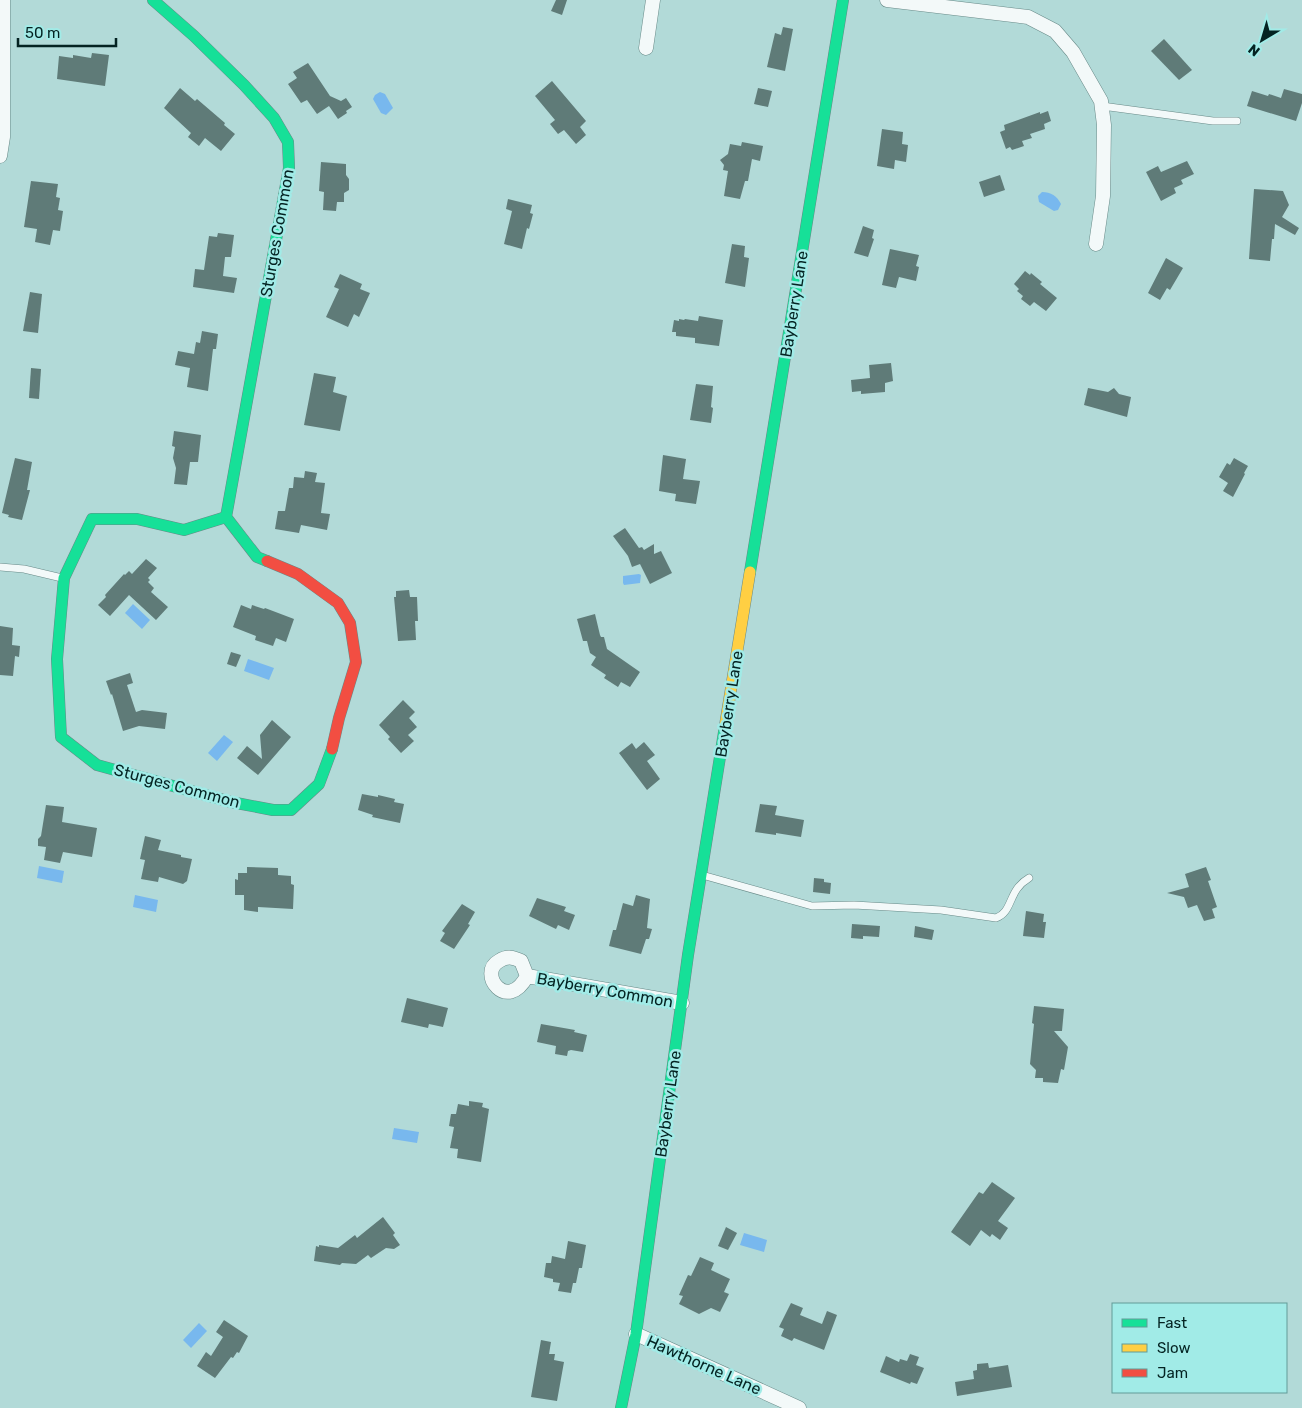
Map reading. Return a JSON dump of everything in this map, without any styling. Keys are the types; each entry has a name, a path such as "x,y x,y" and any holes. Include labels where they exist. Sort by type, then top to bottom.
{"street":[{"path":"0,156 3,137 4,0"},
{"name":"Sturges Common","path":"153,0 194,36 244,85 274,118 288,142 289,168 226,517 257,557 298,574 338,603 350,623 356,662 339,718 331,753 319,784 292,810 273,810 231,802 98,765 60,737 56,660 64,578 92,520 137,519 184,530 226,517"},
{"path":"646,48 653,0"},
{"name":"Bayberry Lane","path":"621,1408 636,1334 702,874 843,0"},
{"path":"887,0 1028,16 1055,31 1073,52 1102,106 1104,125 1104,196 1096,244"},
{"name":"Bayberry Common","path":"528,976 682,1003"},
{"name":"Hawthorne Lane","path":"636,1334 799,1408"}],"lane":[{"path":"1102,106 1213,121 1237,122"},
{"path":"0,567 24,569 64,578"},
{"path":"702,874 812,906 854,905 940,910 996,918 1007,911 1013,893 1020,884 1029,878"}],"water":[{"path":"380,92 385,94 393,108 386,115 381,113 373,99"},
{"path":"1042,192 1051,194 1058,199 1061,204 1058,210 1054,211 1039,202 1038,196"},
{"path":"641,575 640,583 624,585 623,576"},
{"path":"133,604 150,620 142,629 125,613"},
{"path":"248,659 274,668 269,680 244,671"},
{"path":"224,735 233,742 217,761 208,753"},
{"path":"39,866 64,871 62,883 37,878"},
{"path":"135,895 158,900 156,912 133,907"},
{"path":"394,1128 419,1132 417,1143 392,1139"},
{"path":"744,1233 767,1240 764,1252 740,1245"},
{"path":"199,1323 207,1331 191,1348 183,1340"}],"building":[{"path":"556,0 567,0 562,15 551,11"},
{"path":"783,27 793,29 785,71 767,67 775,33 781,35"},
{"path":"1164,39 1192,70 1179,80 1151,51"},
{"path":"92,53 109,55 105,86 57,79 59,56 73,58 73,55 91,58"},
{"path":"308,63 330,96 341,101 346,98 352,107 338,119 329,106 317,114 307,100 301,103 288,84 297,78 293,72"},
{"path":"552,81 586,121 580,127 586,135 576,144 564,130 558,134 550,124 555,120 535,96"},
{"path":"180,88 195,101 197,99 235,134 221,151 205,138 199,146 188,137 191,133 164,108"},
{"path":"758,88 772,91 768,107 754,104"},
{"path":"1284,89 1302,94 1302,103 1296,121 1247,106 1252,91 1281,98"},
{"path":"1048,111 1051,121 1044,124 1045,129 1030,134 1032,138 1022,141 1024,146 1012,150 1010,147 1006,149 1000,132 1005,130 1004,125"},
{"path":"882,129 903,132 902,144 908,145 906,162 895,160 894,169 877,166"},
{"path":"742,142 763,146 760,161 752,159 748,181 745,181 740,199 724,196 728,171 723,170 724,165 720,160 728,154 730,144 741,146"},
{"path":"1187,161 1194,174 1181,180 1183,184 1174,188 1176,193 1161,201 1146,172 1158,166 1161,172"},
{"path":"321,162 346,164 349,190 344,193 344,202 337,202 336,211 323,210 324,192 319,191"},
{"path":"1000,175 1005,190 984,197 979,182"},
{"path":"31,181 58,184 56,197 60,198 58,210 63,211 60,231 53,230 50,245 35,242 37,229 24,227"},
{"path":"1254,189 1283,191 1289,205 1282,217 1299,228 1295,235 1275,224 1270,261 1249,259"},
{"path":"508,199 532,205 530,213 533,214 529,229 527,228 522,249 504,244 512,211 506,209"},
{"path":"863,226 874,230 872,238 874,239 868,257 854,253"},
{"path":"218,233 234,235 231,257 225,257 223,276 237,278 234,293 193,287 195,269 204,270 209,236 217,237"},
{"path":"732,244 745,246 744,257 749,258 745,287 725,283"},
{"path":"890,249 919,255 916,266 919,267 916,281 899,277 896,288 882,285"},
{"path":"1166,258 1183,268 1170,290 1167,288 1160,300 1148,293"},
{"path":"1025,271 1030,275 1031,273 1042,282 1040,284 1057,298 1046,311 1034,302 1030,306 1021,299 1023,296 1017,291 1019,289 1014,284"},
{"path":"340,274 362,284 360,289 370,293 359,317 354,314 348,327 326,317 339,289 334,287"},
{"path":"30,292 42,294 38,333 23,331"},
{"path":"699,316 723,320 719,346 695,343 695,338 676,336 676,332 672,332 674,320 698,321"},
{"path":"202,331 218,334 216,349 213,349 208,391 187,387 190,368 175,365 178,351 194,354 196,342 200,343"},
{"path":"891,363 893,381 885,383 885,392 861,394 861,391 852,392 851,380 870,378 869,365"},
{"path":"31,368 41,369 39,399 29,398"},
{"path":"314,373 336,377 333,392 347,396 340,431 304,425"},
{"path":"696,384 713,386 711,423 690,420"},
{"path":"1088,388 1108,392 1114,388 1119,394 1131,397 1127,417 1084,405"},
{"path":"174,431 201,435 198,462 190,462 187,485 174,484 176,468 173,458 175,447 172,446"},
{"path":"663,455 686,459 683,479 700,481 696,504 675,501 676,494 659,491"},
{"path":"15,458 32,462 27,490 30,490 22,520 8,517 9,515 2,513"},
{"path":"1234,458 1248,466 1233,497 1223,491 1228,483 1219,477 1227,463 1230,465"},
{"path":"305,471 317,473 315,482 325,483 321,513 330,514 327,530 301,525 299,533 275,529 278,511 285,511 289,488 293,488 294,477 304,478"},
{"path":"625,528 639,548 642,547 644,550 654,544 654,554 661,551 672,573 650,584 640,564 632,567 628,556 613,536"},
{"path":"146,559 157,568 148,578 150,580 148,582 154,588 151,592 168,607 156,620 129,595 110,616 98,605 124,574 129,571 132,574"},
{"path":"409,590 410,597 417,597 418,621 415,621 416,640 398,641 394,597 396,597 396,591"},
{"path":"241,605 251,609 252,605 265,608 294,619 286,642 276,638 273,646 255,640 256,636 233,627"},
{"path":"595,614 600,635 604,637 607,649 640,672 630,687 621,682 618,687 604,678 606,675 591,665 596,657 590,653 587,641 583,641 577,619"},
{"path":"0,626 13,628 12,645 20,646 19,657 15,656 13,676 0,675"},
{"path":"231,652 241,655 236,667 227,664"},
{"path":"130,673 133,683 127,685 136,712 142,710 167,713 165,729 139,726 123,731 106,681"},
{"path":"403,700 415,712 409,718 417,727 408,735 414,741 401,753 388,739 390,737 379,725"},
{"path":"272,720 291,737 258,775 237,758 247,746 262,759 260,735"},
{"path":"644,742 655,755 647,761 660,779 647,790 619,753 632,743 636,749"},
{"path":"362,794 395,799 394,802 404,804 400,823 372,817 373,815 358,810"},
{"path":"760,804 777,806 775,815 804,820 801,837 755,832"},
{"path":"46,805 64,807 62,822 97,828 92,857 63,852 60,863 44,860 46,847 38,846 38,839 41,836"},
{"path":"145,836 161,840 158,850 192,859 187,881 183,884 159,877 158,882 141,879 145,860 140,859"},
{"path":"247,867 278,868 278,875 291,876 291,884 294,885 293,909 258,907 258,912 244,910 244,895 235,895 235,879 238,880 238,873 247,873"},
{"path":"1206,867 1211,880 1208,881 1217,907 1212,909 1215,918 1204,921 1197,905 1188,908 1184,897 1167,893 1189,887 1185,874"},
{"path":"814,878 824,879 824,882 831,883 830,894 813,892"},
{"path":"636,895 650,899 647,928 652,929 641,954 609,946 613,930 616,930 623,903 633,906"},
{"path":"537,898 566,907 564,911 575,915 569,930 558,925 556,929 529,916"},
{"path":"462,904 475,912 468,924 470,925 454,949 440,941 445,933 442,931"},
{"path":"1026,911 1044,914 1043,922 1046,922 1044,938 1023,936"},
{"path":"852,924 880,926 879,937 863,936 863,939 851,938"},
{"path":"915,926 934,930 932,940 914,937"},
{"path":"407,998 448,1008 443,1027 429,1024 428,1028 401,1022"},
{"path":"1034,1006 1064,1009 1062,1031 1054,1031 1068,1047 1064,1070 1061,1069 1058,1083 1043,1082 1043,1078 1035,1078 1036,1070 1030,1064"},
{"path":"541,1024 575,1030 574,1032 587,1035 583,1052 571,1050 568,1051 567,1056 555,1054 556,1046 537,1042"},
{"path":"469,1101 483,1103 482,1107 489,1109 481,1162 457,1158 458,1149 450,1148 454,1127 449,1126 451,1114 456,1114 458,1104 469,1106"},
{"path":"992,1182 1015,1198 998,1221 1008,1228 1000,1240 992,1234 990,1237 981,1230 970,1246 951,1232 979,1192 983,1194"},
{"path":"383,1217 395,1233 393,1235 400,1245 394,1249 386,1248 371,1258 368,1255 356,1264 342,1263 340,1265 314,1261 316,1246 338,1248 355,1235 357,1238"},
{"path":"726,1227 737,1233 728,1250 718,1246"},
{"path":"568,1241 586,1245 582,1268 579,1268 576,1283 573,1283 571,1293 558,1291 560,1283 553,1282 553,1279 544,1277 546,1263 551,1263 552,1256 565,1259"},
{"path":"700,1257 714,1263 711,1270 730,1279 724,1292 729,1294 720,1312 711,1308 699,1314 679,1304 683,1296 679,1295 688,1275 691,1276"},
{"path":"791,1303 803,1308 800,1315 822,1324 827,1311 837,1315 824,1350 794,1338 792,1341 781,1336 784,1329 779,1327"},
{"path":"224,1320 248,1336 239,1353 237,1352 233,1358 231,1357 215,1378 197,1366 206,1352 211,1356 223,1337 216,1332"},
{"path":"541,1340 551,1342 549,1354 555,1354 554,1360 564,1362 557,1401 531,1397"},
{"path":"910,1354 919,1357 916,1365 924,1368 917,1384 911,1382 910,1384 880,1372 886,1356 899,1362 900,1359 907,1361"},
{"path":"988,1363 989,1368 1008,1365 1012,1387 957,1396 955,1382 974,1379 973,1371 977,1370 977,1364"}],"traffic: fast":[{"path":"153,0 194,36 244,85 274,118 288,142 289,168 226,517 257,557 267,561"},
{"path":"750,572 843,0"},
{"path":"226,517 184,530 137,519 92,519 64,578 57,659 61,737 97,765 231,802 273,810 291,810 319,784 332,749"},
{"path":"621,1408 636,1334 688,955 725,726"}],"traffic: slow":[{"path":"725,726 750,572"}],"traffic: jam":[{"path":"267,561 298,574 338,603 350,623 356,662 332,749"}]}
